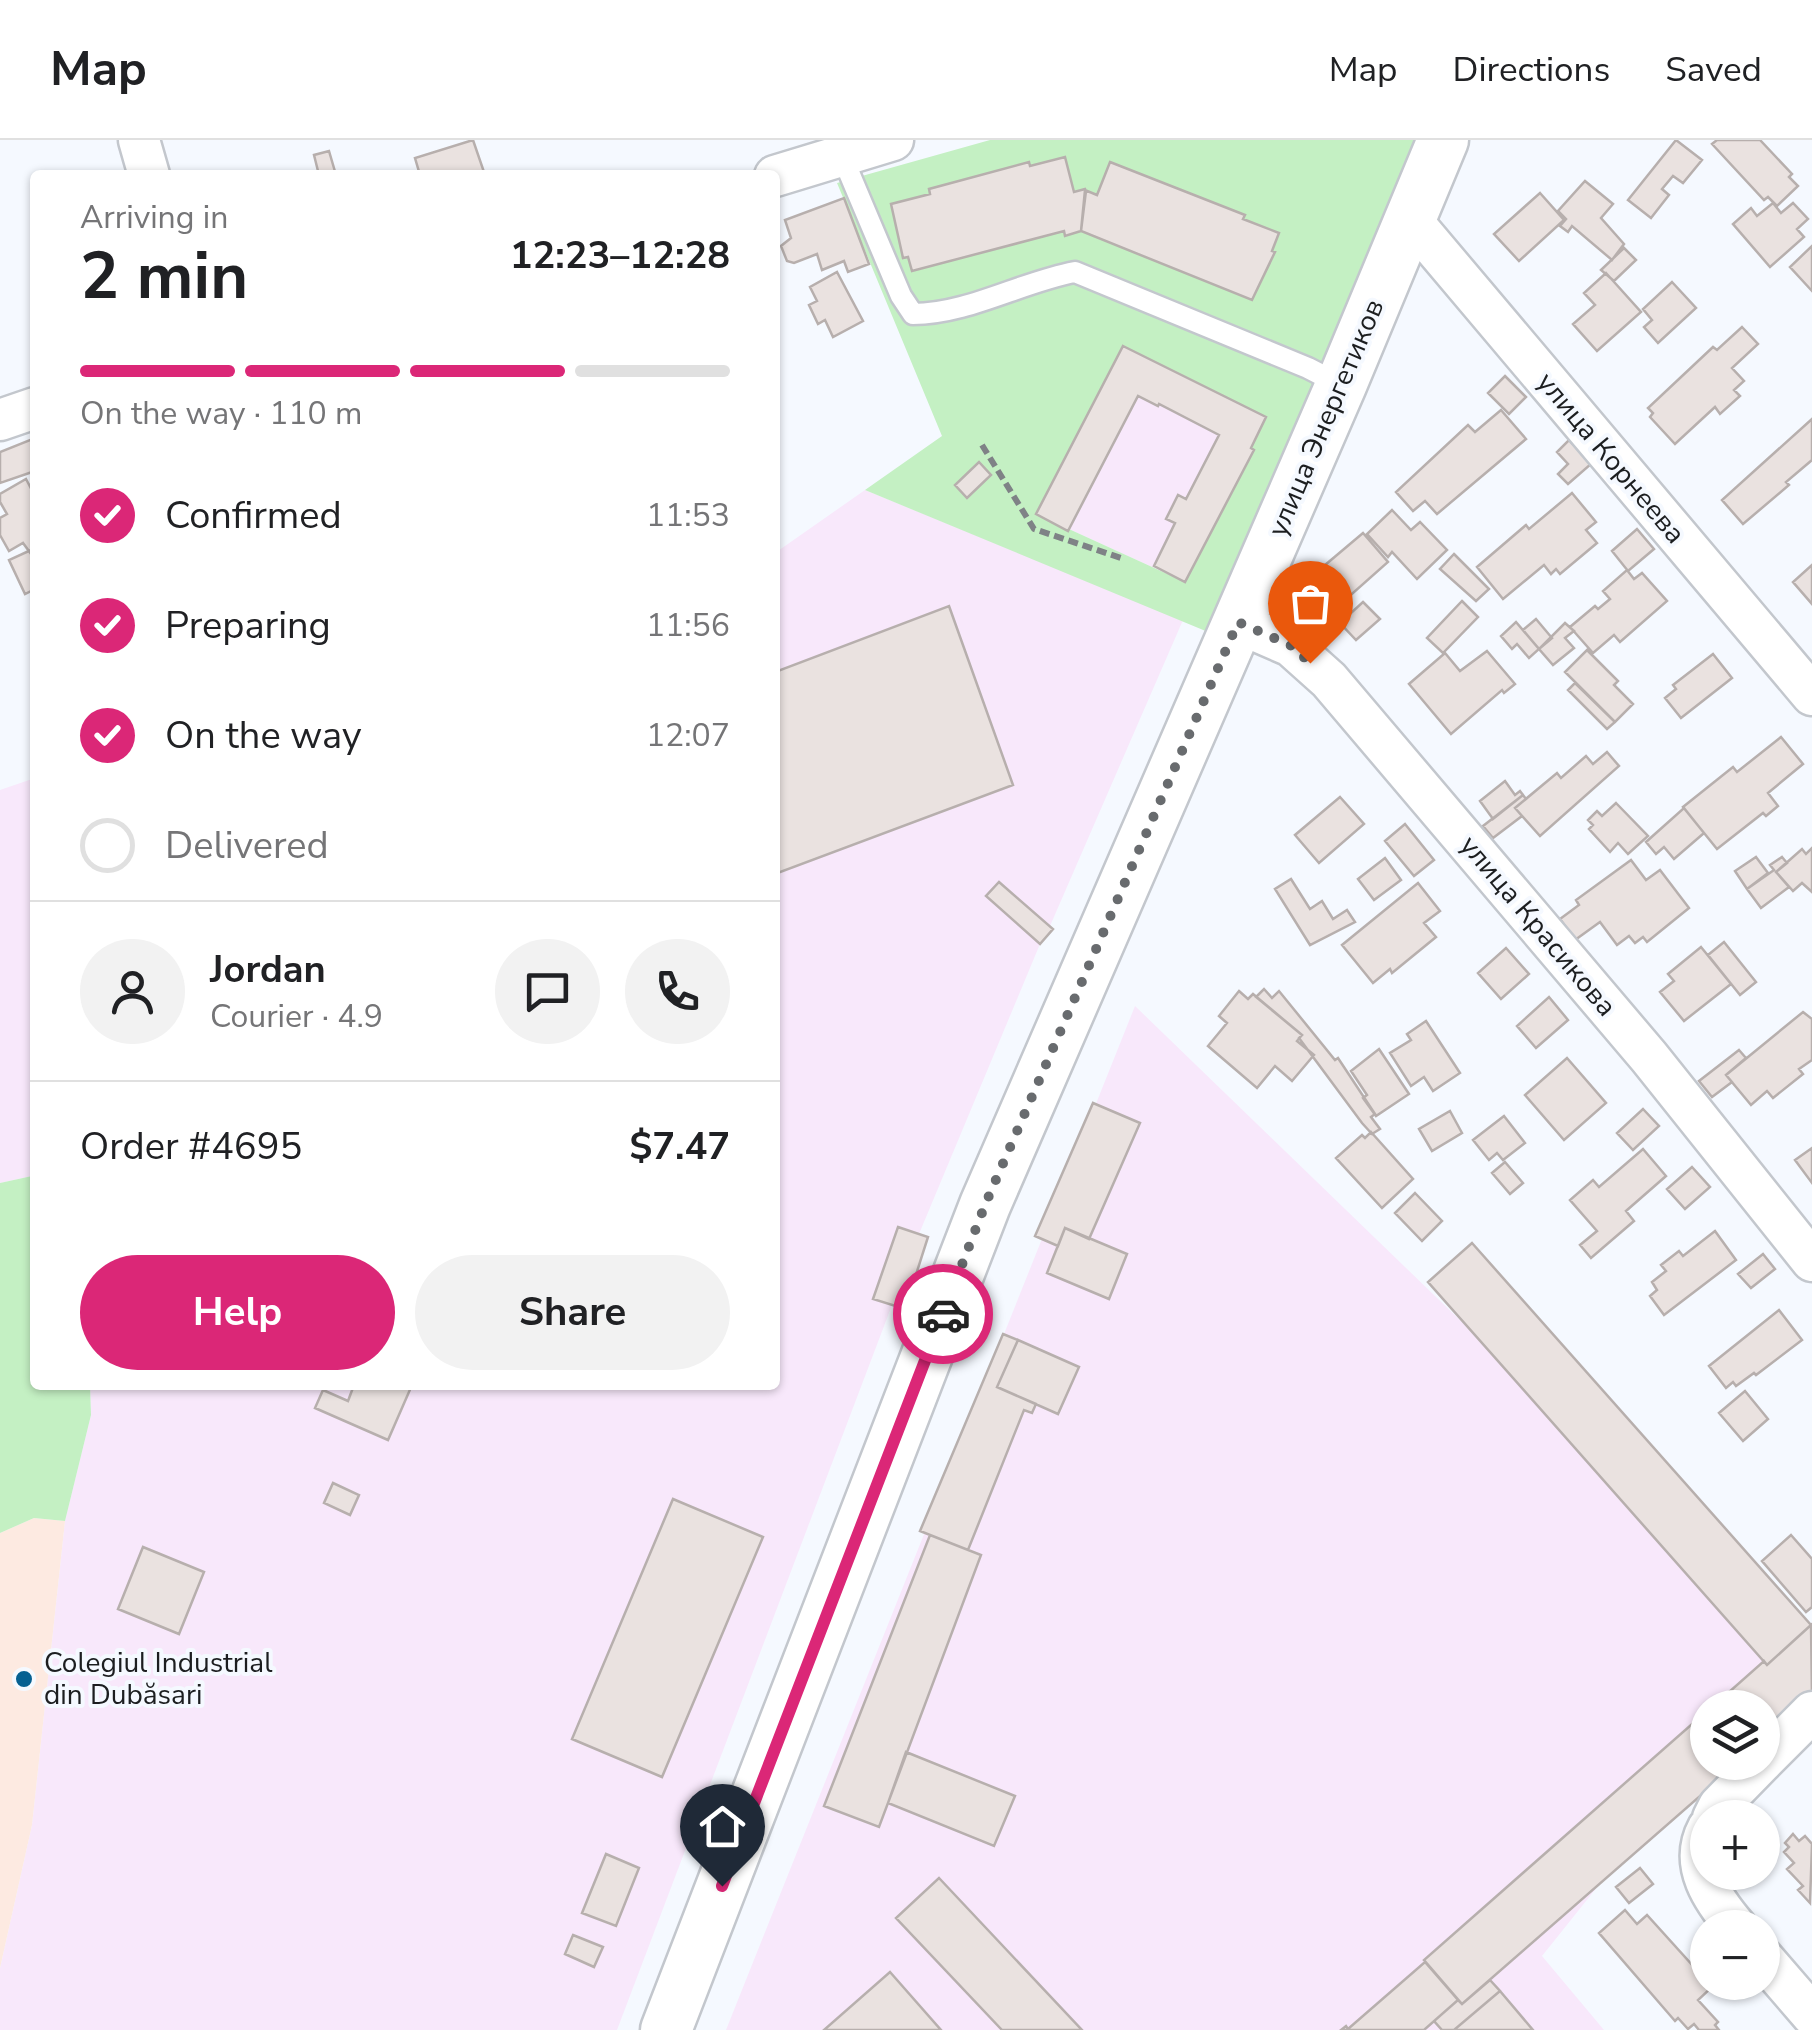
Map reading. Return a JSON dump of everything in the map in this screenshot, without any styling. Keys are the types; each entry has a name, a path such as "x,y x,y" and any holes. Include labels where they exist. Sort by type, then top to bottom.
{"street":[{"path":"140,140 148,170"},
{"name":"улица Энергетиков","path":"666,2030 985,1205 1341,386 1443,140"},
{"path":"780,174 870,145"},
{"name":"улица Корнеева","path":"1411,220 1812,695"},
{"path":"0,420 30,410"},
{"name":"улица Красикова","path":"1238,622 1292,646 1328,680 1649,1057 1812,1260"},
{"path":"1780,1744 1812,1712"},
{"path":"1725,1800 1744,1780"},
{"path":"1780,1979 1812,2015"}],"lane":[{"path":"870,145 901,296 913,314 937,314 1047,277 1075,272 1308,368 1341,386"}],"path":[{"path":"982,445 1034,529 1121,558"}],"shaded area":[{"path":"1123,346 1266,417 1251,447 1254,450 1185,582 1036,514"},
{"path":"865,490 1183,620 1050,926 1053,929 1040,944 919,1234 928,1237 905,1309 892,1305 617,2030 0,2030 0,1968 32,1825 65,1521 91,1415 90,1390 780,1390 780,550"},
{"path":"30,780 30,1176 0,1183 0,790"},
{"path":"1135,1006 1794,1643 1756,1690 1690,1690 1690,1771 1542,1956 1604,2030 726,2030"},
{"name":"Colegiul Industrial din Dubăsari","path":"34,1518 65,1521 32,1825 0,1968 0,1533"}],"green space":[{"path":"990,140 1417,140 1208,632 865,490 942,436 837,183","holes":["1123,346 1266,417 1185,582 1036,514"]},
{"path":"30,1176 30,1390 90,1390 91,1415 65,1521 34,1518 0,1533 0,1183"}],"building":[{"path":"473,140 483,170 419,170 415,158"},
{"path":"1676,140 1702,160 1683,183 1673,176 1662,189 1669,195 1651,218 1628,200"},
{"path":"1717,140 1760,140 1792,174 1789,177 1798,186 1777,206 1768,197 1764,200 1712,144"},
{"path":"329,151 335,170 318,170 314,155"},
{"path":"1065,157 1074,192 1086,191 1081,231 1065,236 1064,231 912,271 908,257 903,258 891,204 930,194 929,189 1029,162 1030,166"},
{"path":"1110,162 1245,215 1243,219 1279,233 1272,251 1275,252 1252,300 1081,231 1085,190 1097,195"},
{"path":"1585,181 1613,204 1601,218 1624,244 1612,260 1572,226 1568,232 1560,226 1566,219 1558,211"},
{"path":"1540,193 1564,220 1519,261 1494,234"},
{"path":"844,198 869,264 848,272 844,261 822,270 817,254 794,263 787,261 781,246 791,238 785,220"},
{"path":"1773,203 1781,213 1793,203 1808,219 1797,229 1804,237 1770,267 1733,224 1751,208 1757,216"},
{"path":"1812,246 1812,291 1790,267"},
{"path":"1624,248 1636,260 1614,281 1601,270"},
{"path":"837,272 863,321 833,337 825,320 818,324 809,305 817,301 810,287"},
{"path":"1606,273 1641,312 1597,351 1573,324 1595,305 1584,293"},
{"path":"1672,282 1696,308 1658,343 1644,327 1652,320 1643,309"},
{"path":"1742,327 1758,344 1732,368 1744,381 1734,390 1740,396 1720,414 1715,407 1675,444 1650,417 1653,413 1648,408 1713,347 1717,350"},
{"path":"1123,346 1266,417 1251,448 1254,450 1185,582 1154,566 1175,523 1166,519 1178,495 1186,499 1219,435 1159,404 1138,396 1068,531 1036,514"},
{"path":"1505,376 1526,397 1509,414 1488,393"},
{"path":"1501,410 1526,439 1437,514 1425,501 1413,511 1396,492 1468,425 1475,432"},
{"path":"1812,419 1812,460 1743,524 1722,500"},
{"path":"30,440 30,473 0,483 0,452"},
{"path":"1569,440 1591,464 1568,484 1558,474 1568,464 1557,452"},
{"path":"979,462 991,475 967,498 955,485"},
{"path":"26,479 30,487 30,553 23,543 9,551 0,535 0,518 7,514 0,494"},
{"path":"1572,493 1596,522 1586,530 1597,543 1560,574 1556,569 1551,574 1544,565 1503,599 1477,567 1526,525 1529,529"},
{"path":"1392,510 1411,530 1420,522 1447,550 1417,579 1392,552 1388,557 1367,534"},
{"path":"1637,529 1654,549 1628,571 1612,551"},
{"path":"1363,533 1388,562 1344,601 1318,571"},
{"path":"30,550 30,592 25,594 9,560"},
{"path":"1454,554 1489,589 1476,601 1440,569"},
{"path":"1812,565 1812,604 1793,582"},
{"path":"1627,570 1634,579 1642,573 1667,601 1620,642 1614,635 1593,653 1570,627 1610,599 1603,591"},
{"path":"1462,601 1478,617 1443,653 1427,638"},
{"path":"1363,602 1380,619 1356,640 1340,623"},
{"path":"949,606 1013,785 780,872 780,670"},
{"path":"1536,619 1552,638 1539,649 1523,630"},
{"path":"1516,622 1539,649 1529,658 1517,644 1512,649 1501,636"},
{"path":"1565,623 1574,631 1565,638 1574,648 1553,665 1539,649"},
{"path":"1587,650 1618,681 1614,685 1633,704 1615,722 1565,672"},
{"path":"1487,651 1515,684 1504,693 1502,690 1451,734 1409,684 1445,653 1460,671"},
{"path":"1713,654 1732,678 1681,718 1665,698 1676,689 1673,685"},
{"path":"1575,683 1615,722 1607,729 1568,690"},
{"path":"1781,737 1803,764 1768,793 1778,806 1717,849 1683,807 1733,767 1737,772"},
{"path":"1607,752 1619,766 1540,836 1515,808 1557,773 1561,778 1586,756 1593,764"},
{"path":"1505,781 1515,795 1520,791 1523,795 1493,819 1480,801"},
{"path":"1523,795 1526,799 1515,808 1522,816 1493,838 1483,826"},
{"path":"1340,797 1364,824 1319,863 1295,835"},
{"path":"1616,803 1648,836 1628,854 1618,843 1610,852 1589,829 1593,825 1588,820 1597,811 1602,816"},
{"path":"1684,808 1704,833 1674,859 1664,847 1656,854 1646,842"},
{"path":"1405,824 1434,860 1414,876 1385,841"},
{"path":"1812,848 1812,892 1802,883 1793,891 1776,872 1802,849 1806,854"},
{"path":"1756,857 1768,873 1747,889 1735,871"},
{"path":"1782,857 1787,863 1776,872 1789,887 1761,908 1747,889 1774,870 1770,865"},
{"path":"1385,858 1401,880 1374,900 1358,879"},
{"path":"1631,860 1646,880 1660,870 1689,908 1647,942 1643,937 1635,943 1629,936 1617,945 1600,922 1575,940 1560,919 1579,905 1576,900"},
{"path":"1291,879 1310,909 1322,901 1333,919 1347,910 1355,922 1310,945 1275,889"},
{"path":"999,882 1053,929 1040,944 986,896"},
{"path":"1418,883 1440,911 1424,923 1436,937 1392,973 1390,969 1373,983 1342,945"},
{"path":"1724,942 1756,982 1740,995 1708,955"},
{"path":"1701,947 1731,984 1684,1021 1660,992 1674,981 1668,974"},
{"path":"1506,948 1529,974 1501,999 1478,973"},
{"path":"1264,989 1272,998 1279,991 1335,1060 1338,1058 1375,1114 1371,1117 1380,1129 1372,1134 1299,1038 1302,1035 1256,997"},
{"path":"1239,991 1248,999 1253,994 1302,1035 1297,1041 1314,1055 1292,1081 1275,1066 1257,1088 1208,1046 1227,1023 1219,1016"},
{"path":"1549,997 1568,1020 1536,1048 1517,1026"},
{"path":"1803,1012 1812,1019 1812,1060 1799,1069 1803,1074 1773,1098 1767,1091 1751,1105 1726,1075"},
{"path":"1426,1021 1460,1073 1433,1091 1424,1077 1411,1086 1390,1053 1411,1040 1407,1034"},
{"path":"1379,1049 1409,1094 1376,1116 1351,1071"},
{"path":"1739,1050 1746,1058 1726,1075 1732,1082 1712,1097 1699,1081"},
{"path":"1567,1058 1606,1103 1564,1140 1525,1095"},
{"path":"1093,1103 1140,1123 1089,1239 1065,1228 1058,1246 1035,1236"},
{"path":"1643,1109 1659,1126 1633,1150 1617,1133"},
{"path":"1450,1111 1462,1133 1432,1151 1419,1129"},
{"path":"1504,1116 1525,1143 1503,1160 1497,1153 1489,1160 1473,1140"},
{"path":"1371,1132 1413,1179 1382,1208 1336,1158"},
{"path":"1812,1148 1812,1183 1795,1160"},
{"path":"1643,1149 1666,1176 1626,1211 1634,1221 1591,1258 1580,1245 1597,1231 1570,1200 1593,1180 1599,1187"},
{"path":"1505,1162 1523,1183 1510,1194 1492,1173"},
{"path":"1692,1167 1710,1187 1685,1209 1667,1189"},
{"path":"1415,1193 1442,1221 1422,1241 1395,1213"},
{"path":"898,1227 928,1237 905,1309 873,1299"},
{"path":"1065,1228 1127,1254 1109,1299 1047,1273"},
{"path":"1715,1231 1736,1260 1664,1315 1650,1296 1657,1290 1652,1282 1666,1271 1661,1265 1679,1251 1683,1256"},
{"path":"1472,1243 1811,1625 1767,1665 1428,1282"},
{"path":"1763,1254 1775,1269 1751,1288 1738,1274"},
{"path":"1779,1310 1802,1340 1756,1375 1726,1388 1709,1366"},
{"path":"1003,1334 1018,1340 997,1387 1036,1404 1032,1413 1024,1410 968,1550 920,1531"},
{"path":"1018,1340 1079,1367 1058,1414 997,1387"},
{"path":"323,1390 348,1401 352,1390 410,1390 388,1440 315,1408"},
{"path":"1745,1391 1768,1419 1743,1441 1719,1413"},
{"path":"333,1483 359,1495 350,1515 324,1503"},
{"path":"673,1499 763,1537 662,1777 572,1739"},
{"path":"930,1535 981,1555 879,1827 824,1806"},
{"path":"1791,1535 1812,1559 1812,1607 1806,1612 1762,1561"},
{"path":"143,1547 204,1572 179,1634 118,1609"},
{"path":"1811,1625 1812,1699 1780,1727 1780,1690 1731,1690 1764,1661 1767,1665"},
{"path":"1690,1726 1690,1780 1718,1780 1696,1800 1690,1800 1690,1805 1462,2004 1424,1960"},
{"path":"906,1752 1015,1796 994,1846 888,1803"},
{"path":"1793,1834 1799,1841 1805,1836 1812,1844 1810,1903 1798,1890 1803,1886 1787,1869 1794,1863 1784,1852 1789,1847 1785,1843"},
{"path":"606,1854 639,1868 616,1926 582,1913"},
{"path":"1640,1868 1653,1884 1629,1903 1616,1887"},
{"path":"939,1878 1082,2030 1002,2030 896,1918"},
{"path":"1625,1910 1637,1924 1647,1915 1690,1963 1690,2000 1698,2000 1718,2022 1715,2025 1719,2030 1699,2030 1694,2024 1688,2029 1678,2018 1675,2021 1599,1933"},
{"path":"573,1935 603,1947 594,1967 565,1954"},
{"path":"1425,1962 1458,2000 1424,2030 1341,2030 1346,2026 1348,2029"},
{"path":"890,1972 941,2030 824,2030"},
{"path":"1490,1980 1500,1991 1454,2030 1442,2030 1434,2021 1458,2000 1462,2004"},
{"path":"1500,1991 1533,2030 1454,2030"}],"way so far":[{"path":"943,1314 985,1205 1238,622 1292,646 1310,663"}],"place":[{"name":"Colegiul Industrial din Dubăsari","path":"24,1679"}],"route":[{"path":"722,1886 943,1314"}]}
